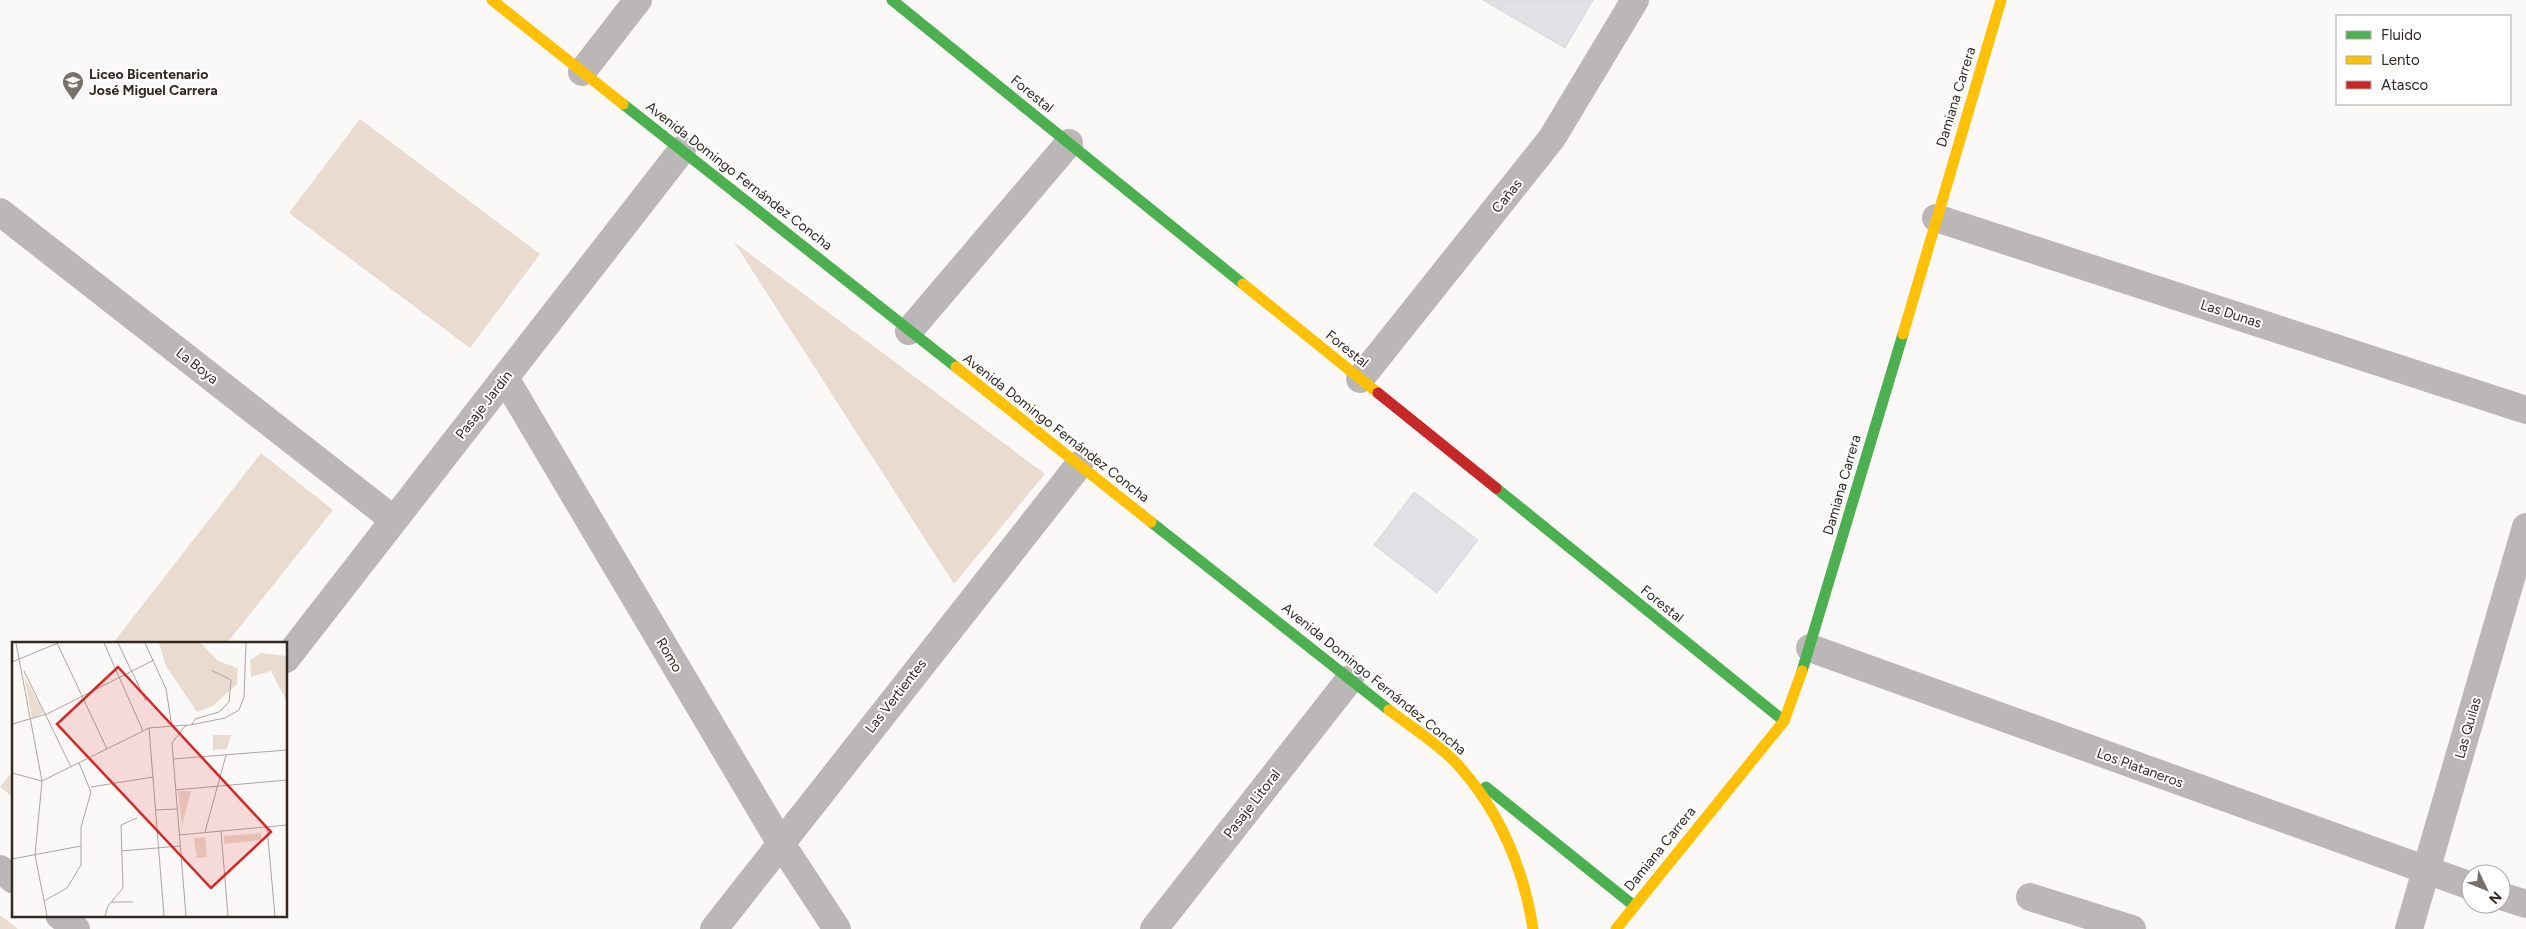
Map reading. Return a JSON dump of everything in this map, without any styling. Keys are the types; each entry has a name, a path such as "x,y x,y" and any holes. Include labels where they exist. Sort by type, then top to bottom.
{"street":[{"name":"Avenida Domingo Fernández Concha","path":"492,0 1457,764 1484,796 1505,832 1521,870 1531,910 1533,929"},
{"path":"582,72 638,0"},
{"name":"Forestal","path":"892,0 1784,721"},
{"name":"Cañas","path":"1360,379 1552,138 1635,0"},
{"name":"Damiana Carrera","path":"1627,920 1784,721 1810,648 2001,0"},
{"path":"910,331 1069,143"},
{"name":"Pasaje Jardín","path":"288,656 682,150"},
{"name":"La Boya","path":"0,212 394,520"},
{"name":"Las Dunas","path":"1936,218 2526,410"},
{"name":"Romo","path":"505,378 780,842 837,929"},
{"name":"Las Vertientes","path":"714,929 780,842 1079,465"},
{"name":"Las Quilas","path":"2409,929 2526,527"},
{"name":"Los Plataneros","path":"1810,648 2461,883"},
{"name":"Pasaje Litoral","path":"1154,929 1350,679"},
{"path":"1457,764 1627,920"},
{"path":"0,869 12,878"},
{"path":"2030,897 2132,929"},
{"path":"2511,899 2526,904"},
{"path":"60,916 76,929 86,916"}],"shaded area":[{"path":"360,119 540,254 470,348 289,213"},
{"path":"734,242 1045,474 954,584"},
{"path":"261,453 333,510 228,642 114,642"},
{"path":"12,772 12,796 0,787"},
{"path":"0,915 18,929 0,929"}],"building":[{"path":"1483,0 1593,0 1565,48"},
{"path":"1414,492 1478,540 1437,593 1374,545"}],"traffic: fast":[{"path":"892,0 1243,284"},
{"path":"623,104 956,367"},
{"path":"1802,671 1903,334"},
{"path":"1496,488 1784,721"},
{"path":"1151,522 1389,710"},
{"path":"1486,787 1633,905"}],"traffic: slow":[{"path":"492,0 623,104"},
{"path":"1903,334 2001,0"},
{"path":"1243,284 1378,393"},
{"path":"956,367 1151,522"},
{"path":"1616,929 1784,721 1802,671"},
{"path":"1389,710 1451,758 1486,801 1508,841 1523,884 1533,929"}],"traffic: jam":[{"path":"1378,393 1496,488"}],"place":[{"name":"Liceo Bicentenario José Miguel Carrera","path":"73,101"}]}
